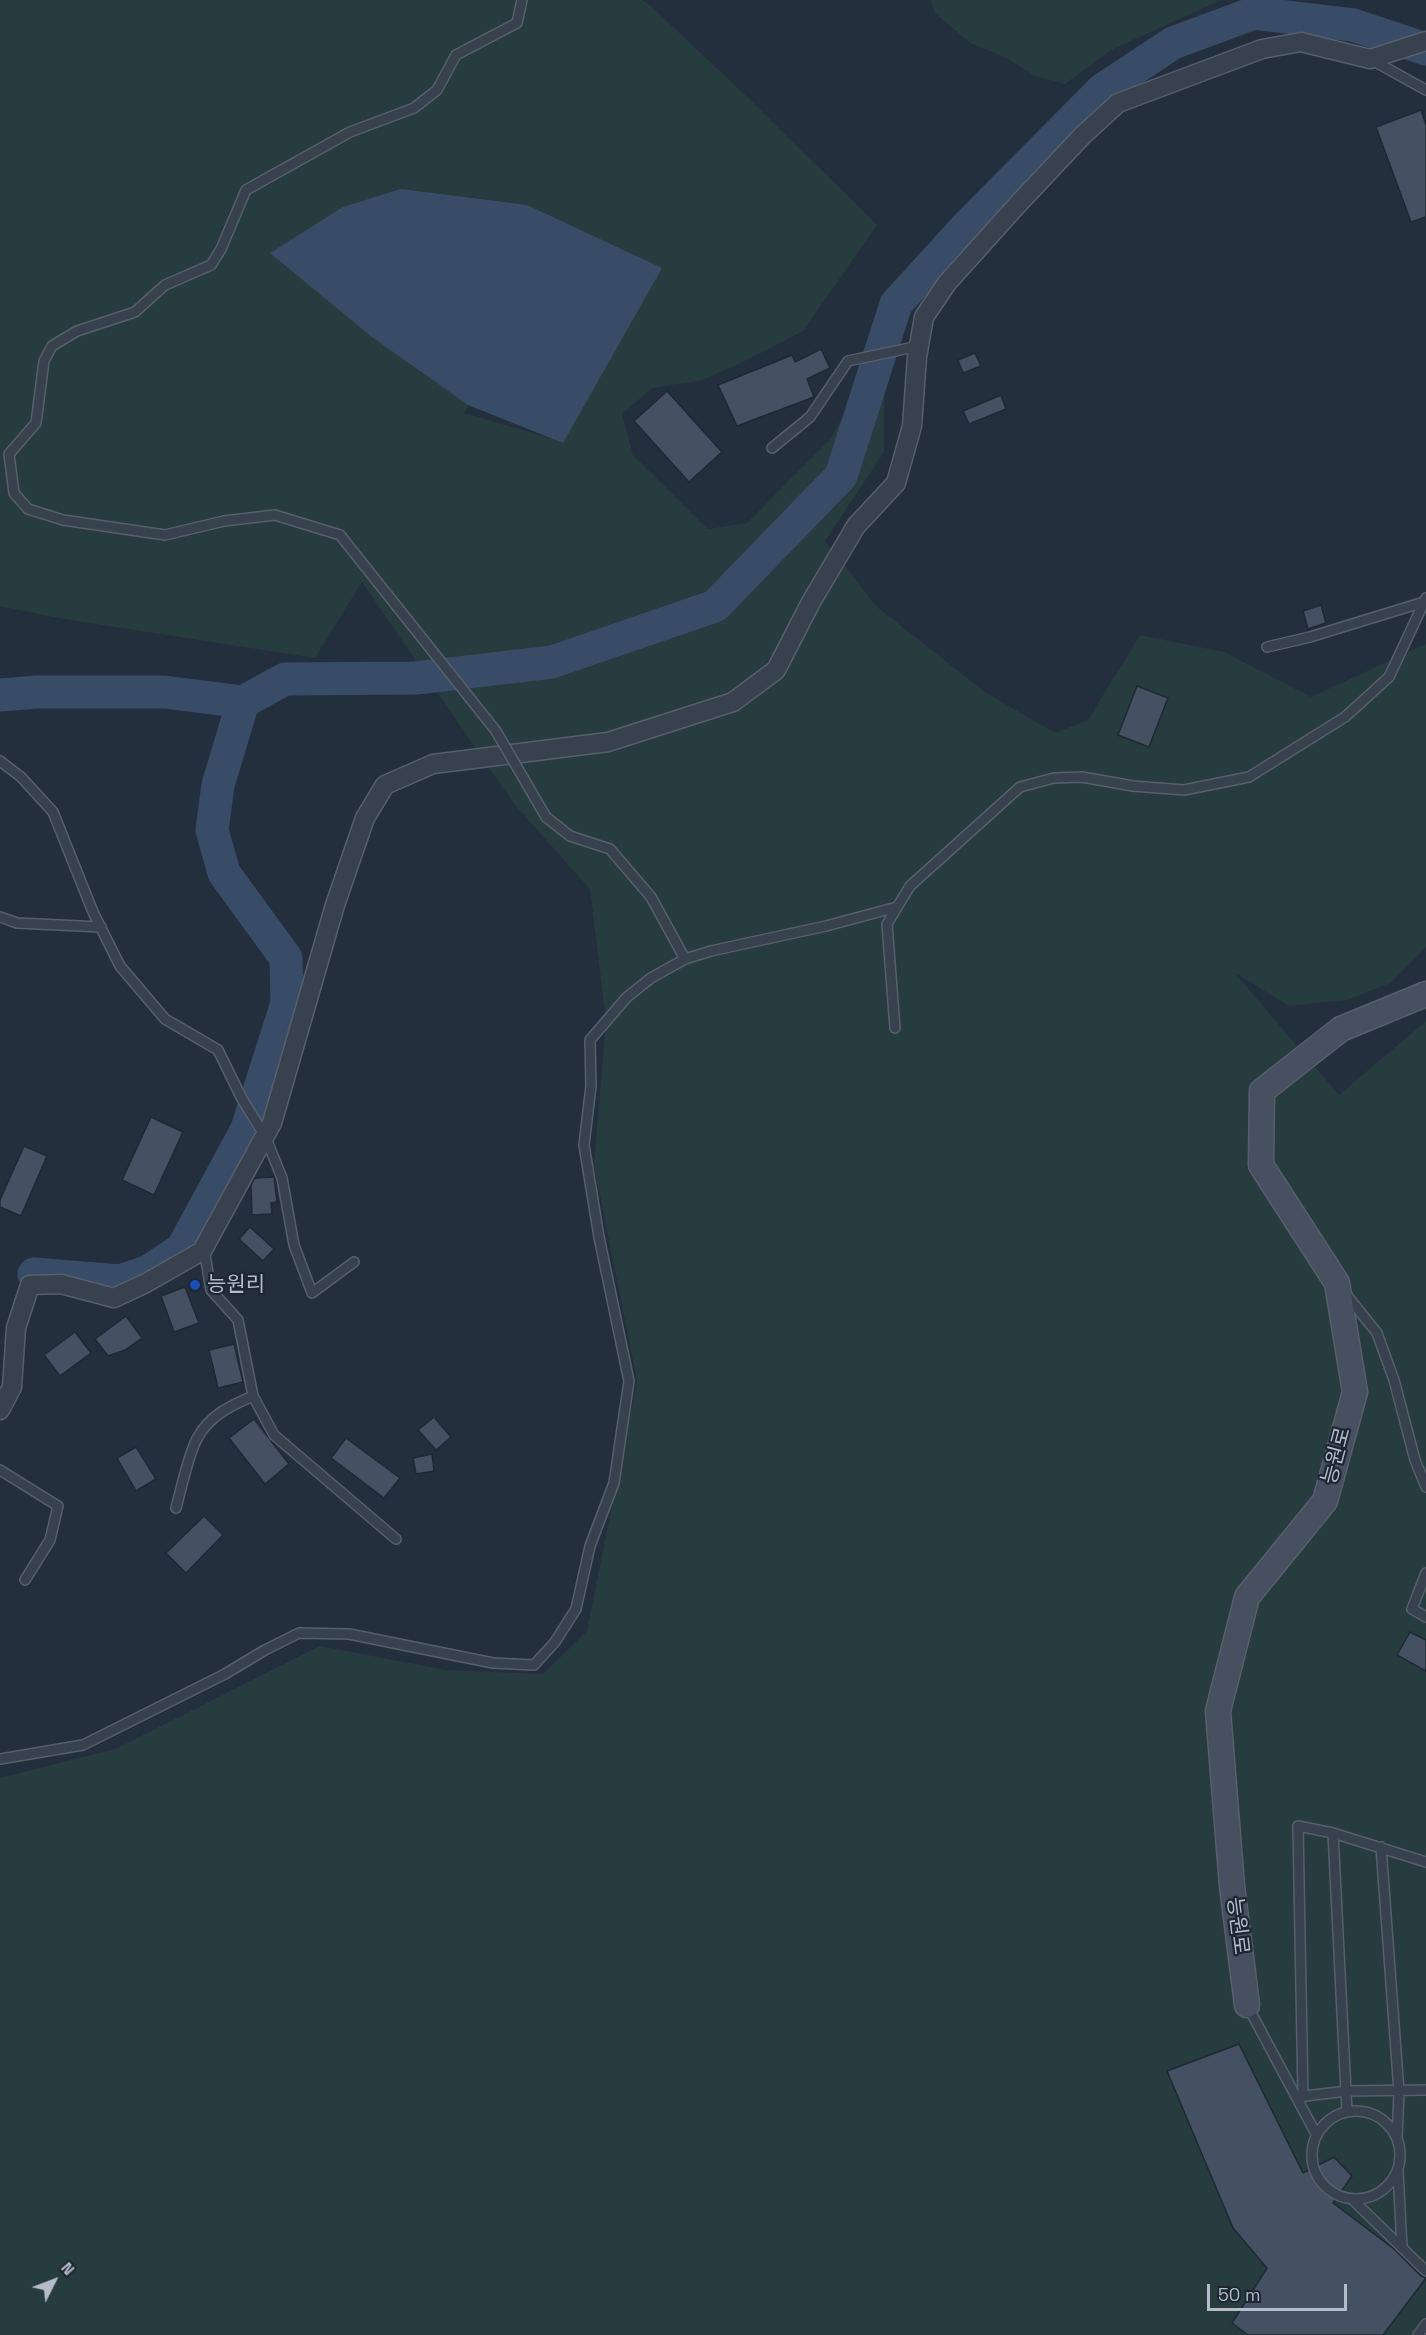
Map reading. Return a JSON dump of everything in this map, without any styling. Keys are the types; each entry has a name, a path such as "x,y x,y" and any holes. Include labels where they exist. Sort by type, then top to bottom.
{"street":[{"path":"0,1410 12,1387 16,1328 30,1285 62,1284 114,1298 146,1283 202,1251 272,1123 332,916 365,818 385,785 433,764 608,742 732,702 776,670 811,602 856,526 896,483 912,426 918,346 924,317 946,284 1083,135 1118,103 1262,49 1301,42 1371,58 1426,41"},
{"name":"능원로","path":"1247,2005 1232,1886 1218,1711 1247,1597 1325,1501 1355,1392 1337,1283 1261,1165 1262,1091 1341,1029 1426,994"}],"lane":[{"path":"522,0 517,23 456,56 437,90 414,108 350,132 246,190 221,249 211,265 165,285 135,312 77,331 52,346 44,361 36,423 9,454 14,493 28,508 63,520 165,535 224,521 275,515 340,535 496,731 546,817 570,836 610,849 651,897 686,959"},
{"path":"1371,58 1426,90"},
{"path":"772,448 810,417 848,361 918,346"},
{"path":"1267,647 1310,637 1425,600"},
{"path":"895,1028 887,924 910,886 1020,787 1054,778 1082,777 1133,786 1184,790 1249,777 1345,717 1389,677 1425,600"},
{"path":"0,761 21,777 53,812 100,927 120,966 165,1019 218,1050 242,1099 265,1136 282,1178 294,1245 312,1293 354,1262"},
{"path":"0,1759 83,1745 225,1674 299,1633 350,1634 493,1663 534,1665 555,1642 576,1609 590,1546 614,1483 628,1381 599,1237 584,1145 591,1086 590,1040 627,997 651,978 686,959 897,907"},
{"path":"0,917 17,923 100,927"},
{"path":"204,1247 211,1290 238,1320 253,1396 274,1435 396,1539"},
{"path":"1337,1283 1377,1333 1394,1380 1415,1460 1426,1487"},
{"path":"176,1508 197,1437 214,1417 230,1406 253,1396"},
{"path":"0,1470 58,1506 50,1540 26,1580"},
{"path":"1426,1573 1412,1610 1426,1617"},
{"path":"1300,2097 1298,1826 1333,1833 1426,1862"},
{"path":"1333,1833 1347,2112"},
{"path":"1381,1847 1399,2092 1397,2138 1401,2156 1398,2170 1402,2247"},
{"path":"1247,2005 1300,2097 1316,2134"},
{"path":"1300,2097 1347,2091 1426,2090"},
{"path":"1397,2138 1382,2119 1368,2112 1338,2114 1326,2122 1316,2134 1311,2148 1312,2163 1317,2178 1332,2193 1353,2200 1426,2271"},
{"path":"1353,2200 1380,2193 1391,2183 1398,2170"},
{"path":"1418,2335 1426,2324"}],"green space":[{"path":"0,0 642,0 763,112 877,225 803,331 703,380 652,388 622,414 633,455 708,529 747,523 831,438 856,392 884,397 884,452 825,541 877,607 985,692 1055,733 1088,720 1140,635 1224,652 1311,697 1426,644 1426,947 1390,983 1347,1000 1289,1006 1234,972 1339,1095 1426,1021 1426,2335 0,2335 0,1778 115,1749 320,1646 446,1670 543,1674 587,1631 637,1381 594,1165 606,1021 590,889 514,804 362,582 315,658 64,619 0,606","holes":["469,405 552,439 464,413"]},
{"path":"930,0 1221,0 1111,50 1065,84 1035,76 1007,58 970,43 935,13"}],"water":[{"path":"401,189 527,205 662,268 563,443 468,405 372,337 270,253 343,207"}],"building":[{"path":"1421,110 1426,125 1426,217 1411,222 1376,127"},
{"path":"821,349 830,368 807,379 814,397 737,426 718,385 792,355 795,362"},
{"path":"975,353 981,366 963,373 958,360"},
{"path":"667,391 722,452 689,482 634,421"},
{"path":"1001,395 1006,409 969,424 963,411"},
{"path":"1321,605 1326,623 1308,629 1303,611"},
{"path":"1137,686 1168,698 1149,747 1118,735"},
{"path":"151,1117 183,1132 154,1195 122,1180"},
{"path":"24,1146 47,1156 21,1216 0,1207 0,1200"},
{"path":"274,1177 277,1202 271,1203 272,1214 252,1215 251,1185 255,1178"},
{"path":"250,1227 274,1249 263,1261 239,1239"},
{"path":"185,1287 199,1323 174,1332 161,1296"},
{"path":"126,1316 142,1338 125,1350 108,1356 95,1339"},
{"path":"75,1332 91,1353 60,1376 44,1355"},
{"path":"234,1344 243,1382 218,1388 209,1350"},
{"path":"434,1417 451,1437 436,1450 418,1430"},
{"path":"254,1419 289,1464 265,1484 229,1438"},
{"path":"346,1438 400,1478 384,1498 331,1458"},
{"path":"136,1447 156,1479 136,1491 117,1458"},
{"path":"432,1454 434,1471 416,1474 413,1458"},
{"path":"204,1516 223,1535 186,1573 166,1553"},
{"path":"1410,1632 1426,1640 1426,1671 1397,1655"},
{"path":"1239,2044 1303,2173 1334,2157 1352,2176 1333,2203 1394,2249 1421,2276 1426,2278 1383,2335 1248,2335 1232,2323 1267,2268 1233,2228 1167,2071"}],"waterway":[{"path":"0,695 37,692 164,692 243,702 285,679 416,678 552,662 715,606 841,476 896,304 968,225 1102,90 1173,43 1254,13 1353,25 1426,49"},
{"path":"34,1274 120,1281 149,1271 182,1249 247,1129 287,1003 286,958 224,873 212,830 218,785 243,702"}],"place":[{"name":"능원리","path":"195,1285"}]}
